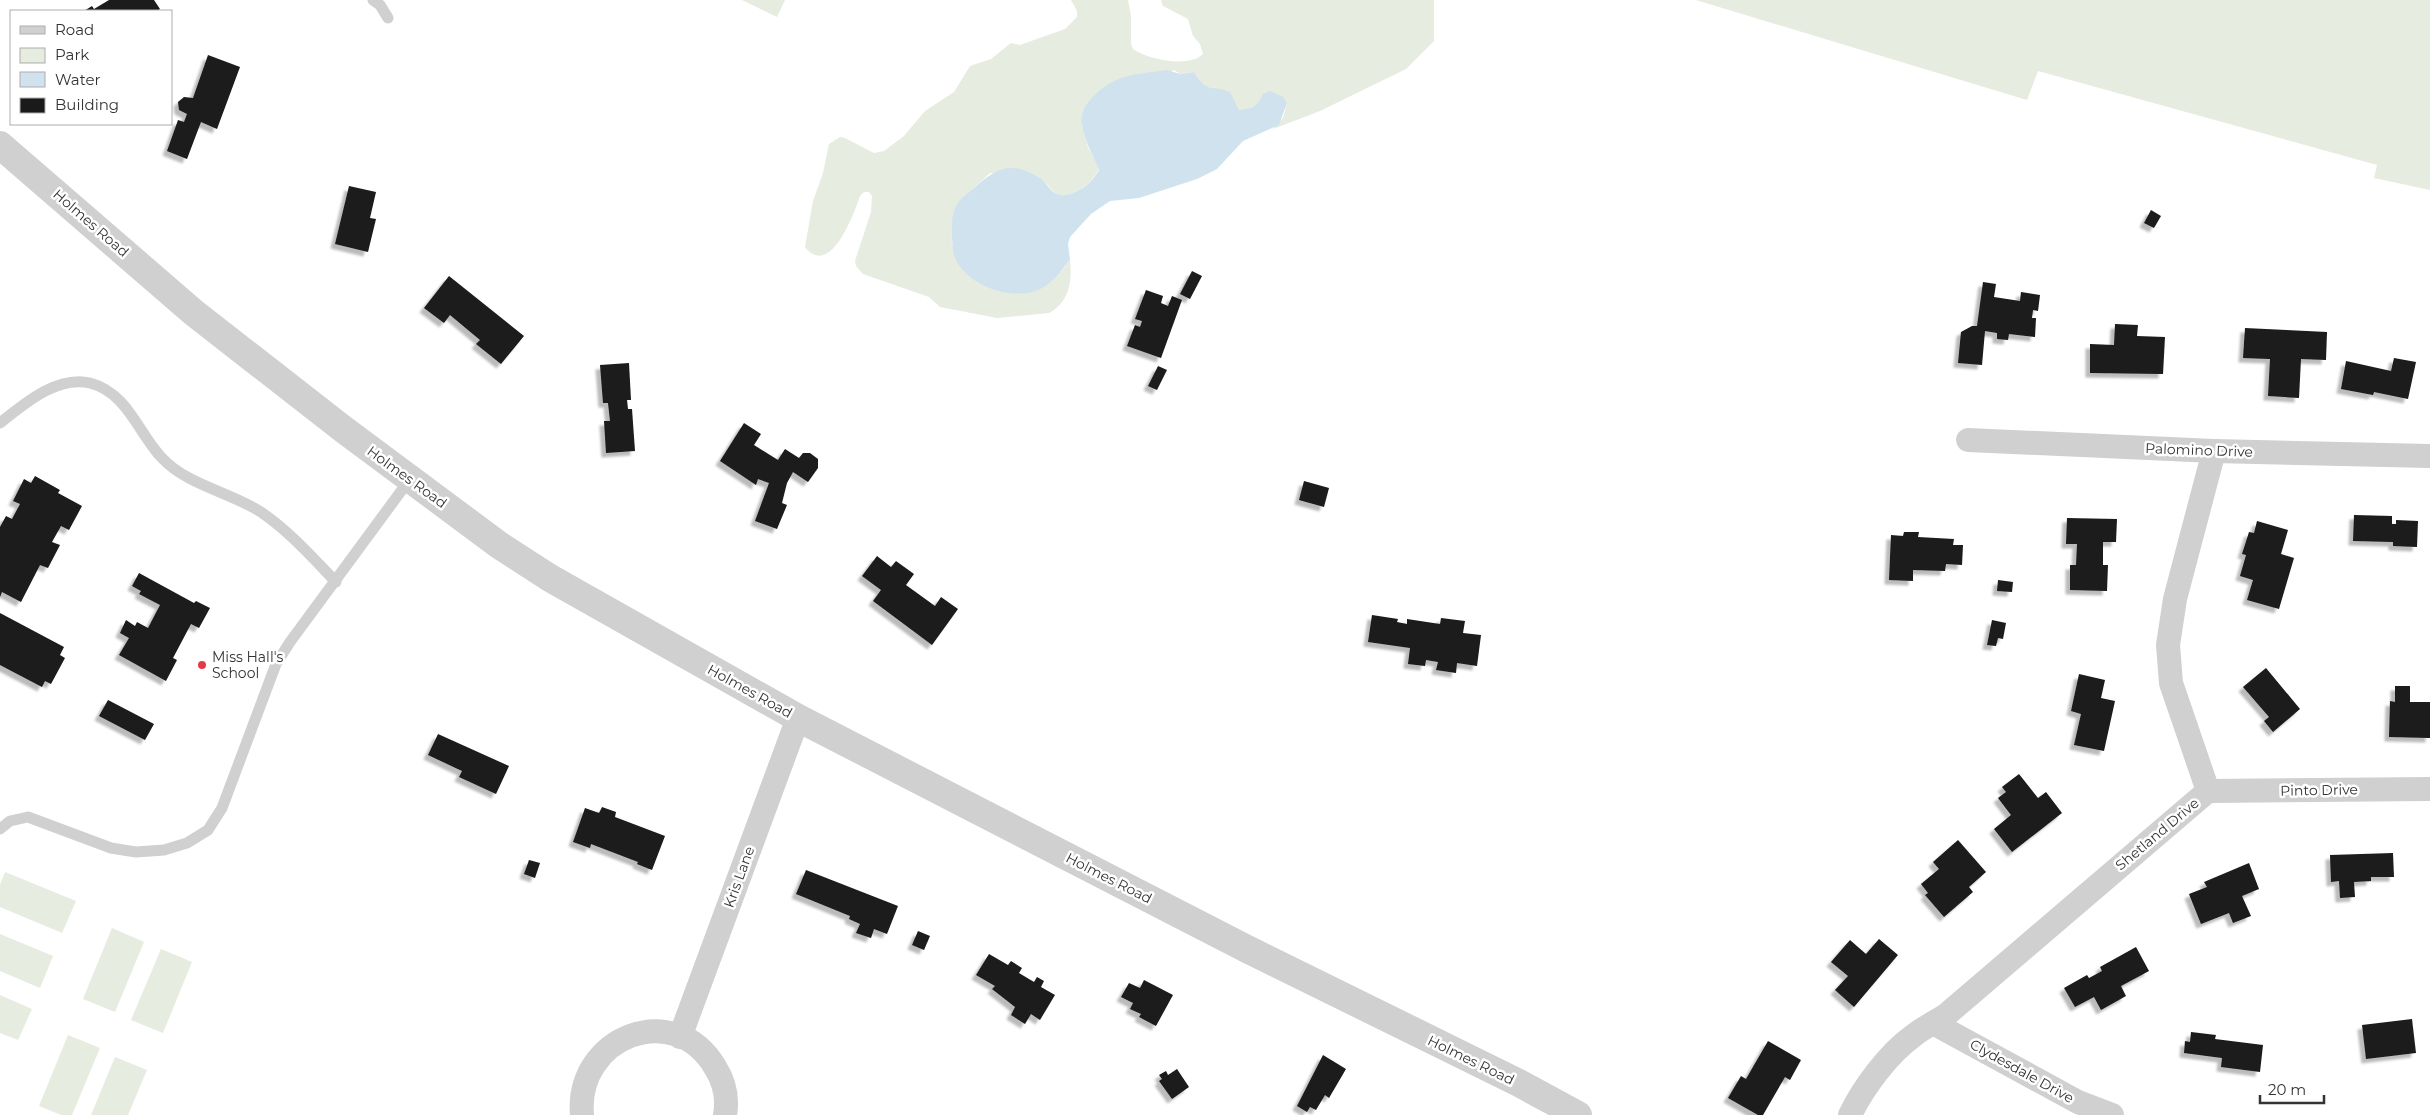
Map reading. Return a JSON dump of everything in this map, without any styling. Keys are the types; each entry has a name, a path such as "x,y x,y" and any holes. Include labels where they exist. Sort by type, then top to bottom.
{"street":[{"name":"Holmes Road","path":"0,145 193,312 410,479 499,545 542,573 798,718 1247,949 1519,1083 1578,1115"},
{"name":"Palomino Drive","path":"1968,440 2214,451 2430,456"},
{"name":"Shetland Drive","path":"1850,1115 1860,1094 1899,1048 1912,1036 1946,1015 2208,791 2171,683 2168,645 2175,599 2214,451"},
{"name":"Kris Lane","path":"680,1037 798,718"},
{"name":"Pinto Drive","path":"2208,791 2430,789"},
{"name":"Clydesdale Drive","path":"1933,1023 2078,1102 2112,1115"},
{"path":"582,1115 582,1090 586,1076 599,1056 624,1038 644,1032 659,1032 680,1037 703,1051 719,1074 726,1099 725,1115"}],"lane":[{"path":"373,0 380,5 388,18"},
{"path":"0,423 32,398 57,387 75,382 104,388 121,400 161,458 178,472 260,512 298,541 336,582"},
{"path":"0,829 10,821 28,817 111,848 136,852 164,850 179,845 208,830 222,808 276,664 290,642 410,479"}],"green space":[{"path":"742,0 785,0 777,17"},
{"path":"1071,0 1128,0 1133,49 1158,59 1169,61 1188,61 1203,54 1200,44 1193,36 1188,19 1163,6 1161,0 1434,0 1434,41 1406,69 1320,111 1273,129 1283,118 1287,103 1260,102 1247,110 1239,110 1223,90 1206,86 1194,72 1180,74 1174,70 1082,125 1088,147 1099,168 1093,178 1076,192 1064,196 1059,195 1041,180 990,173 959,203 953,219 952,246 1061,272 1070,259 1071,275 1068,290 1061,303 1049,313 997,318 940,307 929,297 863,274 856,266 855,261 871,212 872,196 869,192 864,192 860,196 847,228 832,250 823,255 814,255 805,247 813,201 823,173 829,144 840,137 874,153 884,151 904,136 925,111 954,92 970,66 991,59 1011,43 1020,45 1065,29 1077,17 1077,11"},
{"path":"1696,0 2430,0 2430,190 2374,178 2377,165 2038,71 2027,100"},
{"path":"5,872 76,901 62,933 0,907 0,885"},
{"path":"112,928 144,942 115,1012 83,999"},
{"path":"0,934 53,956 40,988 0,971"},
{"path":"161,949 192,962 163,1033 131,1020"},
{"path":"0,995 32,1009 18,1040 0,1033"},
{"path":"68,1035 100,1048 72,1115 61,1115 39,1106"},
{"path":"115,1057 147,1070 128,1115 91,1115"}],"water":[{"path":"1167,70 1180,74 1194,72 1203,84 1210,88 1230,92 1239,110 1254,106 1263,94 1270,91 1283,97 1287,103 1279,125 1243,141 1217,169 1197,179 1139,198 1110,201 1091,214 1070,237 1068,244 1070,259 1055,278 1044,287 1033,292 1009,293 984,286 964,271 954,255 952,221 956,206 964,197 991,174 1006,168 1014,168 1031,173 1057,194 1069,194 1082,189 1093,179 1099,169 1082,125 1084,109 1089,102 1102,88 1118,79 1136,74"}],"building":[{"path":"109,0 154,0 160,9 86,10 92,6 94,9"},
{"path":"208,55 240,67 217,129 201,122 187,159 167,151 178,120 184,122 187,114 179,110 178,102 184,97 193,98"},
{"path":"349,186 376,192 370,218 376,219 368,252 335,244"},
{"path":"2151,210 2161,216 2154,228 2144,223"},
{"path":"1192,271 1202,276 1190,299 1180,294"},
{"path":"449,276 524,336 501,364 476,344 480,340 450,315 444,323 424,308"},
{"path":"1983,282 1996,284 1994,297 2020,301 2021,292 2040,295 2038,311 2033,310 2032,318 2036,318 2035,337 2009,334 2008,340 1997,339 1997,333 1985,331 1982,365 1958,363 1961,332 1972,326 1977,326"},
{"path":"1146,290 1163,296 1161,303 1168,306 1172,296 1182,300 1161,358 1127,346 1135,325 1140,327 1142,321 1135,319"},
{"path":"2115,324 2138,325 2137,336 2165,337 2163,374 2090,373 2090,344 2114,345"},
{"path":"2245,328 2327,332 2326,360 2301,359 2299,398 2268,396 2270,359 2243,358"},
{"path":"2394,358 2416,362 2408,399 2374,392 2373,395 2341,389 2346,361 2391,371"},
{"path":"629,363 631,400 627,400 628,409 632,409 635,451 606,453 604,421 610,421 608,403 603,403 600,365"},
{"path":"1158,366 1167,370 1157,390 1148,386"},
{"path":"744,423 761,434 754,445 778,460 785,449 799,458 803,453 810,453 818,459 818,468 808,482 793,472 787,483 782,503 787,505 777,529 755,521 769,483 758,479 756,485 720,461"},
{"path":"35,476 60,490 58,493 82,506 69,530 61,526 52,542 60,545 48,568 40,565 21,602 2,592 0,597 0,527 6,516 12,519 20,504 13,501 24,479 31,483"},
{"path":"1304,481 1329,488 1324,507 1299,500"},
{"path":"2354,515 2392,516 2392,524 2396,524 2396,520 2418,521 2417,547 2393,546 2393,542 2353,541"},
{"path":"2067,518 2117,519 2116,542 2103,542 2103,565 2108,565 2107,591 2070,590 2070,565 2076,565 2077,544 2066,544"},
{"path":"2257,521 2288,530 2281,554 2294,558 2279,609 2247,600 2253,580 2240,576 2246,555 2242,554 2249,532 2254,533"},
{"path":"1904,532 1919,532 1918,537 1954,539 1953,545 1963,545 1962,565 1946,564 1945,571 1913,570 1913,581 1889,580 1891,535 1903,536"},
{"path":"877,556 891,567 896,561 914,574 906,585 935,606 941,597 958,609 932,645 873,601 881,590 862,576"},
{"path":"139,573 194,603 196,601 210,608 199,628 191,624 173,658 177,660 166,681 119,655 129,638 120,633 126,620 135,626 137,622 148,628 160,605 139,594 141,591 132,586"},
{"path":"1998,580 2013,582 2012,592 1997,591"},
{"path":"0,613 64,647 60,655 65,658 51,684 45,681 42,687 0,665"},
{"path":"1372,615 1398,619 1397,622 1407,624 1407,619 1440,624 1441,618 1465,621 1463,633 1481,635 1477,666 1457,663 1456,673 1436,670 1438,662 1426,660 1425,666 1408,664 1410,648 1368,642"},
{"path":"1992,620 2006,623 2003,639 1998,638 1996,646 1987,645"},
{"path":"2266,668 2300,709 2273,732 2264,721 2269,717 2243,687"},
{"path":"2079,674 2105,680 2101,698 2115,701 2104,751 2074,745 2081,714 2071,711"},
{"path":"2395,686 2410,686 2410,702 2430,702 2430,738 2389,737 2390,701 2395,702"},
{"path":"108,700 154,724 145,740 99,716"},
{"path":"438,734 509,766 496,794 459,777 462,771 428,755"},
{"path":"2019,774 2038,798 2046,792 2062,813 2012,852 1994,829 2011,815 1998,798 2006,792 2002,787"},
{"path":"602,807 616,812 615,817 665,836 652,870 637,864 638,862 591,844 590,848 573,842 585,808 599,813"},
{"path":"1958,840 1986,872 1969,887 1973,892 1944,917 1925,895 1928,893 1921,884 1939,869 1933,862"},
{"path":"2393,853 2394,877 2371,877 2371,881 2354,882 2355,897 2340,898 2339,881 2331,882 2330,855"},
{"path":"529,860 540,863 535,878 524,874"},
{"path":"2249,863 2259,889 2242,896 2251,916 2233,923 2229,913 2201,924 2189,894 2207,887 2204,882"},
{"path":"806,870 898,906 887,934 874,929 871,938 856,933 860,924 849,919 850,916 796,894"},
{"path":"918,931 930,936 924,950 912,945"},
{"path":"1879,939 1898,955 1854,1007 1835,990 1848,976 1831,962 1850,940 1866,954"},
{"path":"2136,947 2149,971 2121,986 2126,996 2101,1010 2094,997 2075,1007 2064,988 2087,975 2089,978 2102,971 2100,967"},
{"path":"989,954 1008,965 1011,961 1022,968 1019,973 1034,982 1037,977 1044,981 1041,987 1055,995 1040,1020 1031,1014 1025,1024 1011,1015 1015,1007 992,989 995,986 976,975"},
{"path":"1144,980 1173,995 1156,1026 1139,1017 1141,1014 1130,1009 1133,1003 1121,997 1129,983 1140,988"},
{"path":"2412,1019 2416,1053 2366,1059 2362,1025"},
{"path":"2191,1032 2216,1035 2215,1039 2263,1045 2260,1072 2221,1067 2222,1058 2184,1053 2185,1041 2190,1042"},
{"path":"1768,1041 1801,1060 1790,1080 1785,1077 1763,1115 1758,1115 1728,1098 1741,1076 1746,1079"},
{"path":"1323,1055 1346,1069 1329,1098 1325,1095 1316,1110 1310,1107 1307,1112 1297,1106"},
{"path":"1177,1069 1189,1087 1172,1099 1159,1081 1162,1079 1159,1075 1166,1071 1168,1075"}],"place":[{"name":"Miss Hall's School","path":"202,665"}]}
